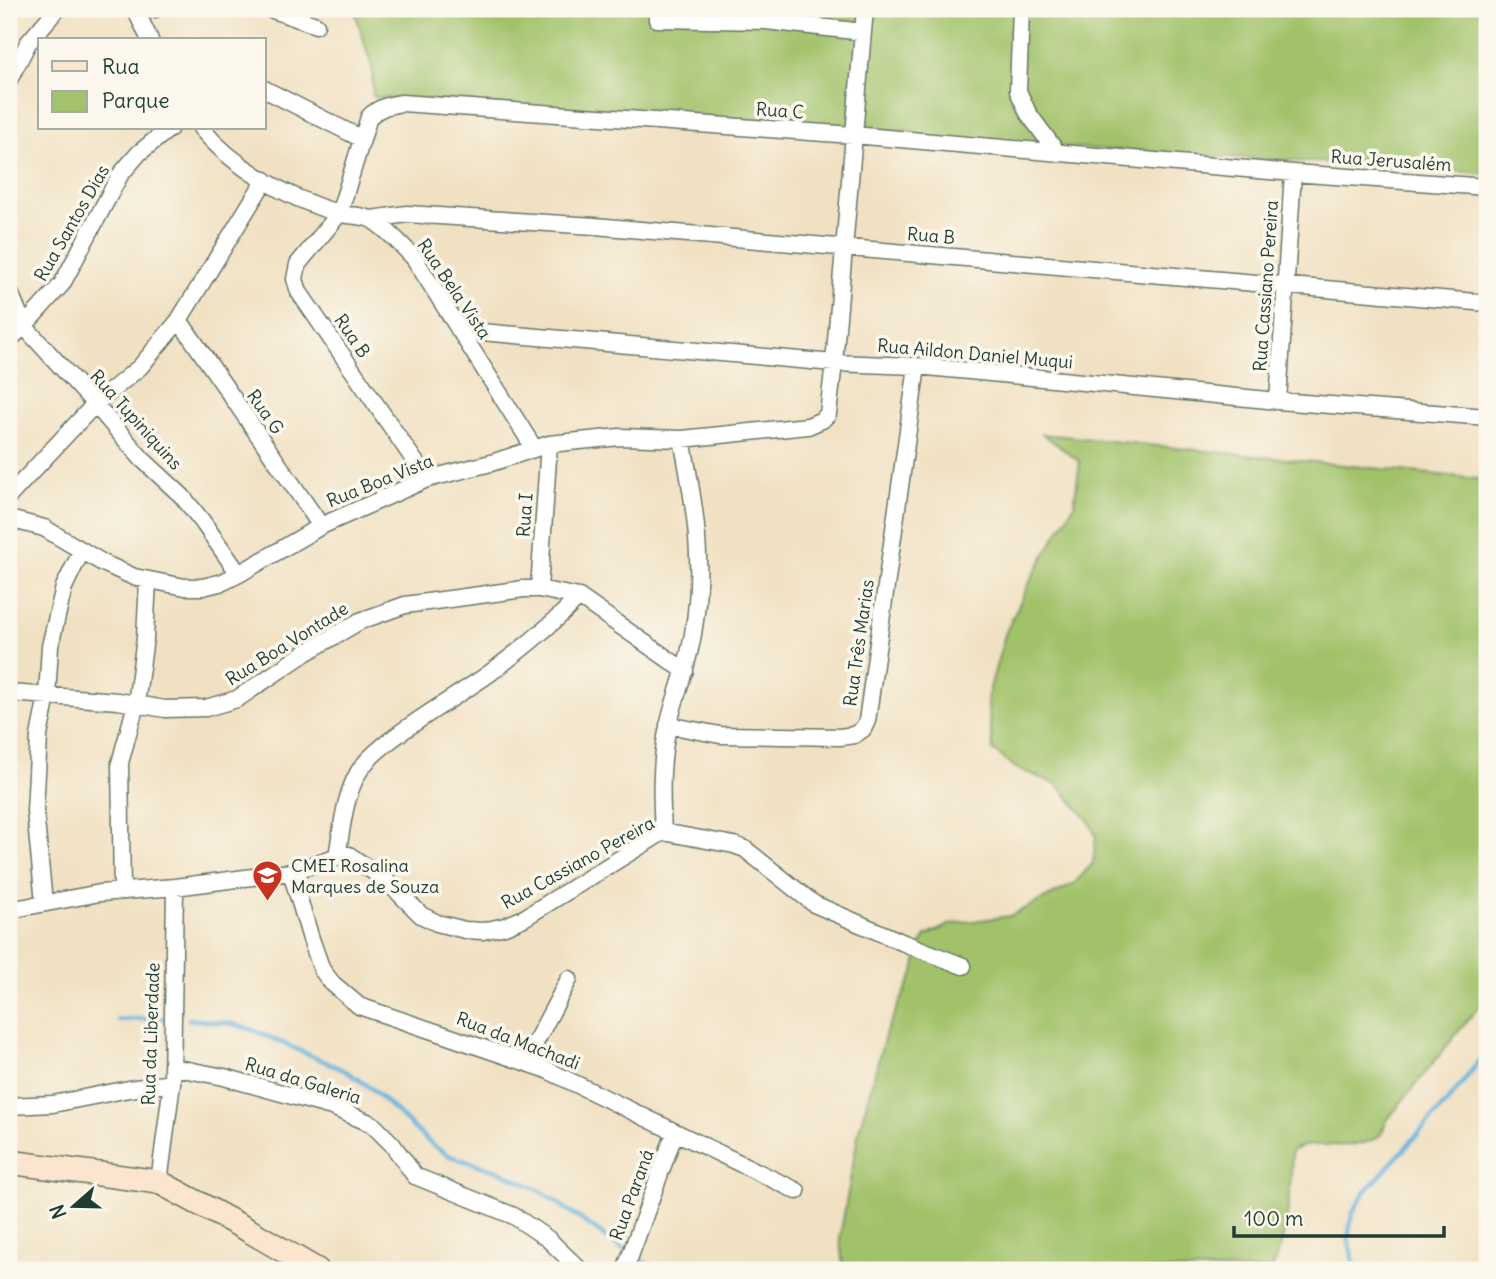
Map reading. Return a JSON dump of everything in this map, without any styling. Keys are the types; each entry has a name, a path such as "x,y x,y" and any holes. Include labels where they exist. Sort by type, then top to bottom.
{"street":[{"path":"9,80 28,43 57,9"},
{"path":"149,38 136,11 155,9"},
{"path":"270,9 316,25"},
{"path":"834,363 865,9"},
{"path":"1021,9 1018,91 1028,113 1056,151"},
{"path":"657,19 766,21 863,32"},
{"path":"266,90 362,139"},
{"name":"Rua C","path":"339,214 369,117 385,106 402,103 853,135 1293,173"},
{"name":"Rua Santos Dias","path":"9,340 62,284 120,175 139,153 168,130"},
{"path":"203,130 226,153 265,180 299,198 339,214 372,219"},
{"name":"Rua Jerusalém","path":"1293,173 1487,187"},
{"name":"Rua Cassiano Pereira","path":"1278,401 1293,173"},
{"path":"9,496 95,404 140,367 178,320 265,180"},
{"name":"Rua B","path":"339,214 298,264 296,286 427,480"},
{"name":"Rua B","path":"372,219 397,215 428,215 594,226 1487,303"},
{"name":"Rua Bela Vista","path":"372,219 414,258 459,330 542,446"},
{"name":"Rua Tupiniquins","path":"9,290 24,326 142,459 188,504 239,575"},
{"name":"Rua G","path":"178,320 321,526"},
{"name":"Rua Aildon Daniel Muqui","path":"459,330 834,363 917,366 1278,401 1487,417"},
{"name":"Rua Boa Vista","path":"9,519 44,528 120,572 185,587 203,587 239,575 321,526 427,480 542,446 620,437 682,439 795,429 816,424 828,414 834,363"},
{"name":"Rua Três Marias","path":"668,725 720,735 770,737 840,737 854,735 863,729 867,721 917,366"},
{"path":"663,832 661,773 668,725 693,634 700,570 697,527 682,439"},
{"name":"Rua I","path":"539,589 542,446"},
{"path":"44,904 35,811 39,736 47,696 50,646 64,587 82,550"},
{"path":"122,891 120,763 136,704 145,638 148,580"},
{"name":"Rua Boa Vontade","path":"9,693 192,710 222,705 237,699 305,653 370,617 405,605 479,594 539,589 579,597 685,671"},
{"path":"9,910 122,891 291,872 337,856 349,794 366,762 383,746 489,674 553,623 579,597"},
{"name":"Rua Cassiano Pereira","path":"337,856 349,855 387,881 428,919 465,930 483,931 524,918 663,832 745,849 814,904 963,966"},
{"name":"Rua da Machadi","path":"291,872 322,970 332,983 359,1006 555,1073 797,1191"},
{"name":"Rua da Liberdade","path":"159,1182 172,1075 175,887"},
{"path":"525,1062 569,979"},
{"name":"Rua da Galeria","path":"9,1106 53,1104 129,1089 172,1075 224,1077 332,1107 372,1124 396,1149 415,1176 514,1216 548,1239 580,1270"},
{"name":"Rua Paraná","path":"625,1270 675,1132"},
{"path":"9,1162 159,1182 317,1270"}],"green space":[{"path":"354,9 1487,9 1487,174 912,138 912,131 811,129 791,123 373,97 372,68"},
{"path":"1043,434 1487,480 1487,996 1387,1120 1380,1135 1360,1144 1312,1145 1292,1151 1285,1226 1272,1270 846,1270 843,1266 840,1237 859,1130 886,1032 914,973 919,947 926,936 951,924 1010,916 1074,884 1093,863 1096,836 1089,821 1058,785 1016,768 993,750 987,699 1005,634 1032,577 1074,505 1080,462"}],"waterway":[{"path":"118,1020 163,1018"},
{"path":"189,1019 234,1024 253,1030 346,1071 372,1089 432,1145 450,1156 501,1172 541,1191 624,1250"},
{"path":"1355,1270 1348,1238 1352,1214 1364,1193 1449,1100 1487,1051"},
{"path":"638,1258 656,1270"}],"place":[{"name":"CMEI Rosalina Marques de Souza","path":"268,903"}]}
